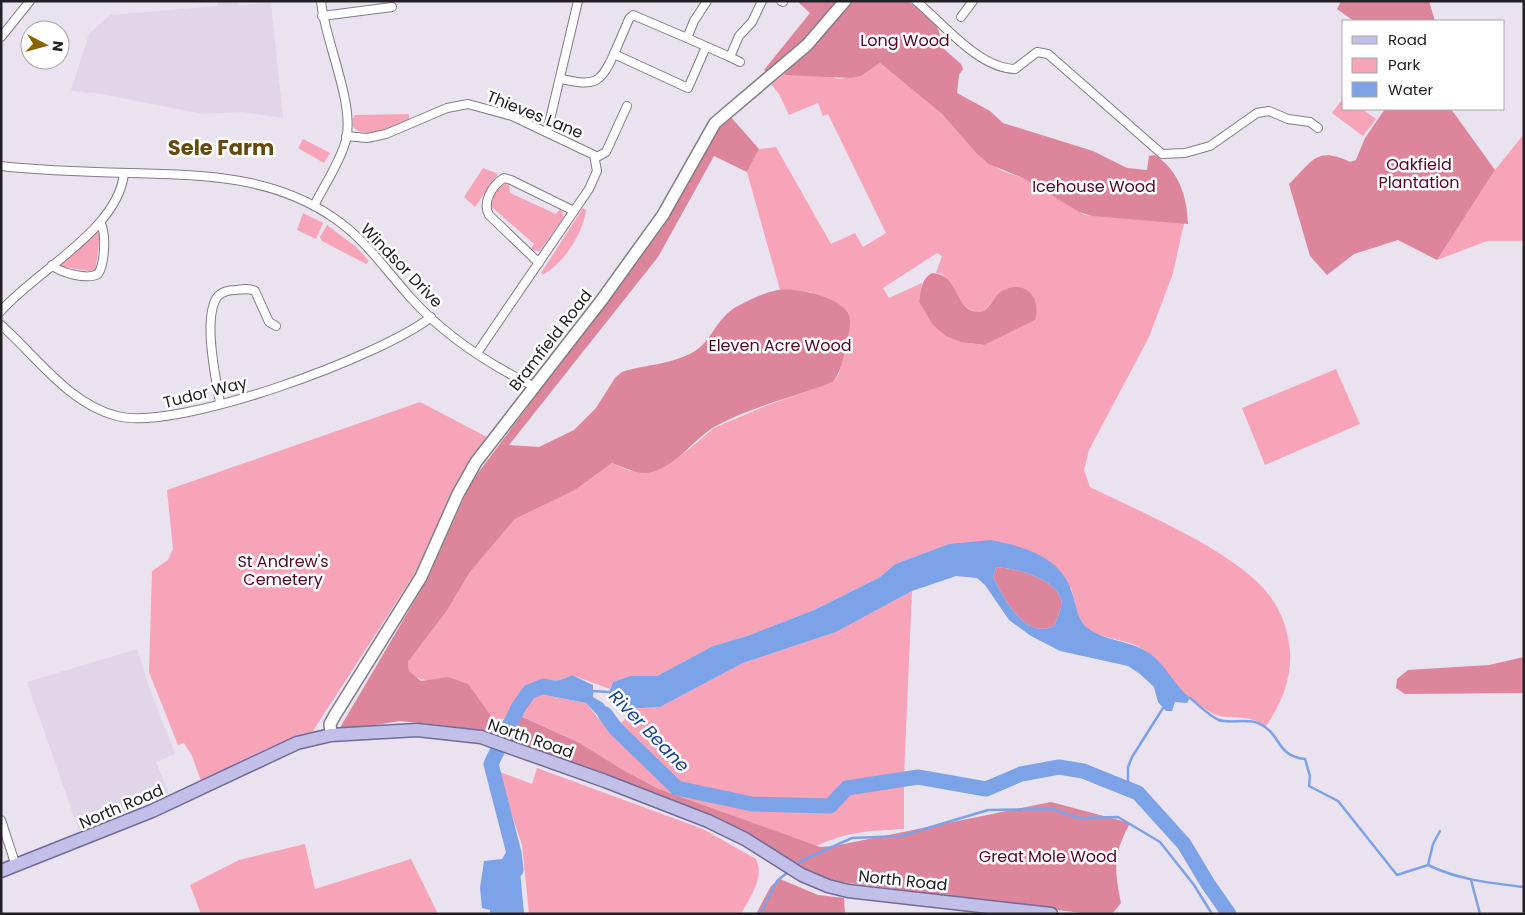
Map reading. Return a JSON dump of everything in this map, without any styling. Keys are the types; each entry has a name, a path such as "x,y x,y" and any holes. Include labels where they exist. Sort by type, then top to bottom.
{"main road":[{"name":"North Road","path":"1,871 152,811 297,743 331,735 417,730 470,734 605,781 708,822 745,839 797,872 828,886 848,891 1051,914"}],"street":[{"path":"1,37 30,1"},
{"path":"314,206 342,151 346,136 343,91 322,16 321,1"},
{"path":"547,132 578,1"},
{"path":"687,38 694,21 707,1"},
{"path":"730,57 739,36 752,22 761,1"},
{"name":"Bramfield Road","path":"331,735 330,724 421,577 466,478 476,462 535,387 663,215 715,123 807,46 845,1"},
{"path":"916,1 974,53 1002,67 1016,69 1037,52 1048,54 1162,154 1186,154 1210,146 1257,113 1269,111 1288,119 1310,122 1318,128"},
{"path":"962,17 973,1"},
{"path":"322,16 392,7"},
{"path":"561,79 588,83 599,81 606,72 629,19 633,15 740,62"},
{"path":"614,54 688,88 706,47"},
{"name":"Thieves Lane","path":"346,136 368,138 380,136 447,108 468,104 512,116 587,150 595,158"},
{"path":"477,353 539,263 595,176 597,167 595,158 606,152 627,106"},
{"name":"Windsor Drive","path":"1,166 48,171 202,175 236,179 270,187 314,206 334,218 358,237 431,317 477,353 535,387"},
{"path":"1,311 24,287 101,224 121,186 124,173"},
{"path":"539,263 489,215 486,209 486,202 499,181 504,178 511,180 574,210"},
{"path":"52,265 61,270 90,276 98,274 102,267 103,230 101,224"},
{"path":"220,403 213,362 212,329 213,306 218,297 230,290 255,291 269,322 276,326"},
{"name":"Tudor Way","path":"1,325 75,394 105,412 130,418 148,419 256,394 337,364 399,337 431,317"},
{"path":"1,820 16,866"}],"shaded area":[{"path":"217,1 238,1 238,5 271,3 283,118 243,112 203,114 101,94 71,91 89,34 110,15 217,6"},
{"path":"137,649 148,684 175,754 156,762 169,793 79,831 27,682"}],"green space":[{"name":"Long Wood","path":"797,1 838,1 796,49 768,73 764,70 810,13"},
{"name":"Icehouse Wood","path":"853,1 907,1 936,22 944,49 961,64 963,69 959,75 957,93 990,111 1003,123 1093,151 1127,168 1147,170 1149,156 1155,155 1176,176 1186,204 1188,224 1092,216 1079,212 1023,178 989,164 976,153 942,114 880,63 861,76 851,78 783,75 814,45"},
{"path":"1341,1 1429,1 1435,20 1353,20 1337,9"},
{"path":"880,63 942,114 976,153 1002,171 1023,178 1085,215 1184,223 1173,273 1149,337 1089,450 1084,470 1090,487 1211,548 1254,579 1269,595 1281,615 1286,629 1290,661 1284,691 1266,726 1251,719 1218,716 1212,713 1181,691 1148,653 1135,645 1091,631 1080,619 1071,588 949,544 895,564 880,577 814,610 750,635 713,646 657,676 630,676 613,682 610,689 572,675 532,685 523,692 510,718 494,720 449,677 428,680 418,678 409,671 408,662 446,612 470,572 515,519 575,490 612,463 630,471 687,451 714,428 768,405 833,382 839,374 842,360 811,292 780,290 747,172 759,149 776,147 831,244 855,233 863,247 886,233 828,114 823,116 818,103 789,115 779,94 771,84 783,75 830,76 838,79 861,76","holes":["937,253 942,256 936,273 942,274 964,305 976,311 984,311 996,297 984,345 952,338 938,329 919,302 922,283 889,298 883,288"]},
{"path":"1342,100 1342,110 1363,110 1376,119 1363,136 1332,113"},
{"name":"Oakfield Plantation","path":"1384,110 1452,110 1495,170 1437,260 1398,240 1354,254 1327,275 1310,256 1289,184 1316,158 1330,155 1350,162 1356,160 1365,138"},
{"path":"409,114 409,120 373,133 359,131 353,127 355,115"},
{"name":"Eleven Acre Wood","path":"730,116 759,149 747,172 714,156 658,257 509,445 539,447 574,430 596,408 615,378 622,372 686,356 706,341 729,312 756,297 778,290 786,289 816,294 836,302 848,313 850,320 849,332 836,377 833,382 757,408 714,427 661,469 642,473 612,463 575,490 515,519 470,572 446,612 408,662 409,671 421,681 448,677 468,684 494,720 502,721 516,714 580,743 623,770 659,789 820,847 834,846 1051,802 1130,823 1120,844 1116,862 1121,903 1112,914 1089,914 826,880 809,875 746,836 492,736 449,726 400,721 338,731 428,578 468,489 478,473 663,227 710,141"},
{"path":"1524,134 1524,241 1487,241 1437,260 1495,170"},
{"path":"303,139 330,153 324,163 298,148"},
{"path":"483,168 498,174 475,207 464,197"},
{"path":"509,185 510,193 556,214 560,209 563,213 563,218 540,251 530,250 534,244 493,208 489,212 487,202 499,186"},
{"path":"583,208 586,210 584,219 571,247 559,263 544,274 541,273"},
{"path":"303,213 323,223 316,239 297,230"},
{"path":"327,225 356,247 369,261 366,264 322,241 320,237"},
{"path":"96,231 100,234 96,266 98,269 94,272 59,266 59,263 63,263 95,235"},
{"path":"932,273 942,275 949,281 967,308 974,311 984,311 1002,291 1017,287 1024,289 1033,297 1036,304 1035,320 984,345 961,342 946,336 933,325 919,302 924,282 928,275"},
{"path":"1336,369 1360,424 1265,465 1242,408"},
{"name":"St Andrew's Cemetery","path":"420,402 489,438 457,484 419,567 311,734 201,781 192,756 184,743 178,745 149,672 152,571 168,560 173,549 167,490"},
{"path":"996,567 1013,569 1033,575 1051,585 1061,599 1061,606 1054,626 1043,629 1033,627 1016,615 993,577"},
{"path":"912,591 904,777 852,781 829,801 820,802 767,802 692,789 671,777 619,725 629,715 631,709 660,707 743,663 836,632"},
{"path":"1524,657 1524,693 1405,694 1396,688 1397,679 1408,670 1489,665"},
{"path":"535,693 586,703 598,718 670,786 696,797 758,808 820,811 834,807 849,791 904,783 904,829 859,833 839,837 816,846 659,789 623,770 580,743 519,715"},
{"path":"537,768 703,829 756,859 759,873 758,880 741,914 529,914 522,845 497,771 532,784"},
{"path":"305,844 315,889 411,859 438,914 201,914 190,885 239,860"},
{"path":"780,879 818,895 844,898 845,914 756,914 771,886"}],"water":[{"path":"991,540 1017,546 1052,563 1068,583 1083,624 1101,636 1134,646 1149,653 1190,698 1187,703 1175,702 1172,711 1166,711 1158,702 1154,687 1128,666 1060,651 1031,636 1009,620 985,585 977,578 956,576 912,591 836,632 743,663 660,707 625,709 610,702 609,692 613,682 630,676 657,676 713,646 750,635 814,610 880,577 895,564 949,544","holes":["996,567 1033,575 1051,585 1061,599 1061,606 1054,626 1043,629 1033,627 1016,615 993,577"]},
{"path":"572,675 593,685 593,697 603,703 619,725 616,735 586,703 535,693 533,686 537,684 561,680"},
{"path":"508,849 518,850 524,914 490,914 490,910 482,908 480,888 484,861 502,859"}],"waterway":[{"name":"River Beane","path":"516,870 514,853 491,764 518,708 529,692 544,686 554,688"},
{"path":"591,691 609,692"},
{"path":"1190,698 1207,713 1219,720 1248,721 1266,727 1288,754 1305,759 1310,776 1309,786 1338,801 1397,875 1428,865 1463,877 1524,887"},
{"path":"1128,788 1128,767 1132,757 1163,708"},
{"name":"River Beane","path":"605,714 616,729 677,788 752,804 830,806 847,788 918,777 986,789 1021,774 1059,767 1083,771 1138,793 1184,844 1229,914"},
{"path":"796,865 852,838 901,836 988,810 1052,809 1079,818 1118,817 1160,842 1194,885 1212,914"},
{"path":"1428,865 1433,844 1440,831"},
{"path":"760,914 777,881 788,872"},
{"path":"1471,880 1480,914"}],"district":[{"name":"Sele Farm","path":"221,148"}],"park label":[{"name":"Great Mole Wood","path":"1048,856"}]}
